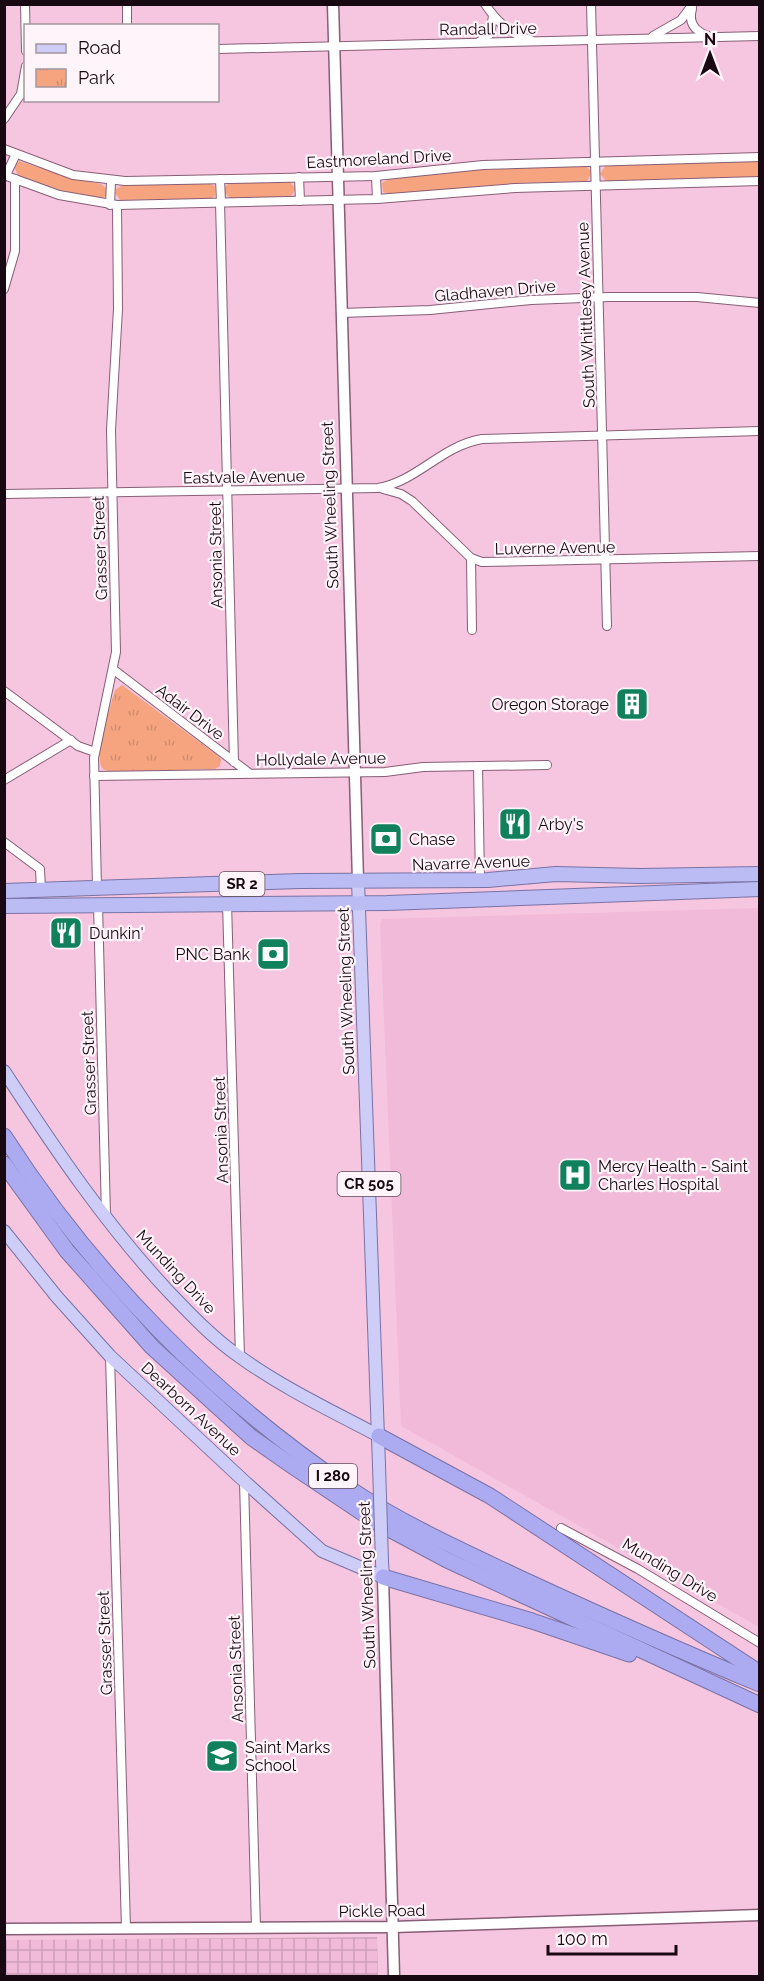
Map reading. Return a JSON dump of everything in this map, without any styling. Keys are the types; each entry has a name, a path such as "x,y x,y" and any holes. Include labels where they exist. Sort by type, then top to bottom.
{"highway":[{"name":"Navarre Avenue","path":"4,891 96,887 480,880 556,874 640,876 759,874"},
{"path":"488,900 516,890 606,886 610,884 611,874"},
{"path":"664,891 672,883 704,881 733,874"},
{"path":"41,906 91,898 95,895 96,887"},
{"path":"4,897 34,897 65,888"},
{"name":"SR 2","path":"4,906 359,903 759,889"},
{"name":"I 280","path":"4,1136 43,1193 95,1261 171,1342 255,1418 350,1488 483,1561 759,1684"},
{"name":"I 280","path":"4,1164 67,1251 132,1324 178,1371 251,1437 376,1522 447,1560 759,1705"},
{"path":"379,1436 490,1496 759,1673"},
{"path":"382,1570 686,1673"}],"main road":[{"name":"South Wheeling Street","path":"358,881 382,1570"},
{"name":"Munding Drive","path":"4,1071 48,1139 106,1220 202,1326 240,1357 379,1436"},
{"name":"Dearborn Avenue","path":"4,1231 57,1297 110,1356 322,1551 382,1570"}],"street":[{"path":"25,4 25,24"},
{"path":"127,4 128,24"},
{"name":"South Wheeling Street","path":"333,4 358,881"},
{"name":"South Whittlesey Avenue","path":"591,4 608,626"},
{"path":"693,5 690,17 694,27 713,37"},
{"path":"641,39 671,27 685,16 693,5"},
{"path":"488,8 509,31 538,42"},
{"path":"475,43 487,38 493,29 488,8"},
{"name":"Randall Drive","path":"219,50 759,36"},
{"path":"4,119 21,94 24,77"},
{"name":"Eastmoreland Drive","path":"4,149 73,175 111,181 376,176 483,165 759,157"},
{"path":"15,154 5,175 59,195 114,205 377,199 483,190 759,181"},
{"path":"376,176 377,199"},
{"path":"299,177 300,201"},
{"path":"4,289 15,251 15,179"},
{"name":"Ansonia Street","path":"220,179 234,762"},
{"name":"Grasser Street","path":"96,887 95,752 116,652 112,410 119,285 111,181"},
{"name":"Gladhaven Drive","path":"341,313 430,310 524,300 599,298 697,297 759,303"},
{"name":"Eastvale Avenue","path":"4,494 378,489 405,481 442,453 474,440 759,431"},
{"name":"Luverne Avenue","path":"378,489 401,494 412,501 471,558 493,563 759,556"},
{"path":"471,558 472,630"},
{"name":"Adair Drive","path":"114,670 250,774"},
{"path":"4,691 71,740 95,752"},
{"path":"4,780 71,740"},
{"name":"Hollydale Avenue","path":"94,776 355,772 548,765"},
{"path":"477,766 480,880"},
{"path":"4,842 40,869 42,890"},
{"name":"Ansonia Street","path":"227,903 240,1357"},
{"name":"Grasser Street","path":"98,905 106,1220"},
{"name":"Grasser Street","path":"110,1356 126,1929"},
{"name":"Ansonia Street","path":"244,1481 256,1928"},
{"name":"Munding Drive","path":"561,1528 638,1569 759,1643"},
{"name":"South Wheeling Street","path":"382,1570 394,1977"},
{"name":"Pickle Road","path":"4,1929 393,1927 759,1916"}],"shaded area":[{"name":"Mercy Health - Saint Charles Hospital","path":"760,908 759,1627 401,1426 380,924 382,919"},
{"path":"377,1937 378,1976 5,1976 5,1940"}],"green space":[{"path":"19,161 67,177 101,184 107,189 106,196 100,199 69,193 18,176 14,166"},
{"path":"759,161 759,177 606,181 600,174 606,165"},
{"path":"585,165 592,172 587,181 518,183 391,195 383,192 382,183 389,179 474,170"},
{"path":"289,181 296,189 290,197 230,198 224,193 225,187 230,182"},
{"path":"207,183 215,186 215,196 210,199 120,200 115,193 116,189 123,185"},
{"path":"122,685 217,755 221,760 220,766 215,769 111,772 103,769 100,754 103,731 115,690"}],"place":[{"name":"Oregon Storage","path":"632,704"},
{"name":"Arby's","path":"515,824"},
{"name":"Chase","path":"386,839"},
{"name":"Dunkin'","path":"66,933"},
{"name":"PNC Bank","path":"273,954"},
{"name":"Mercy Health - Saint Charles Hospital","path":"575,1175"},
{"name":"Saint Marks School","path":"222,1756"}]}
